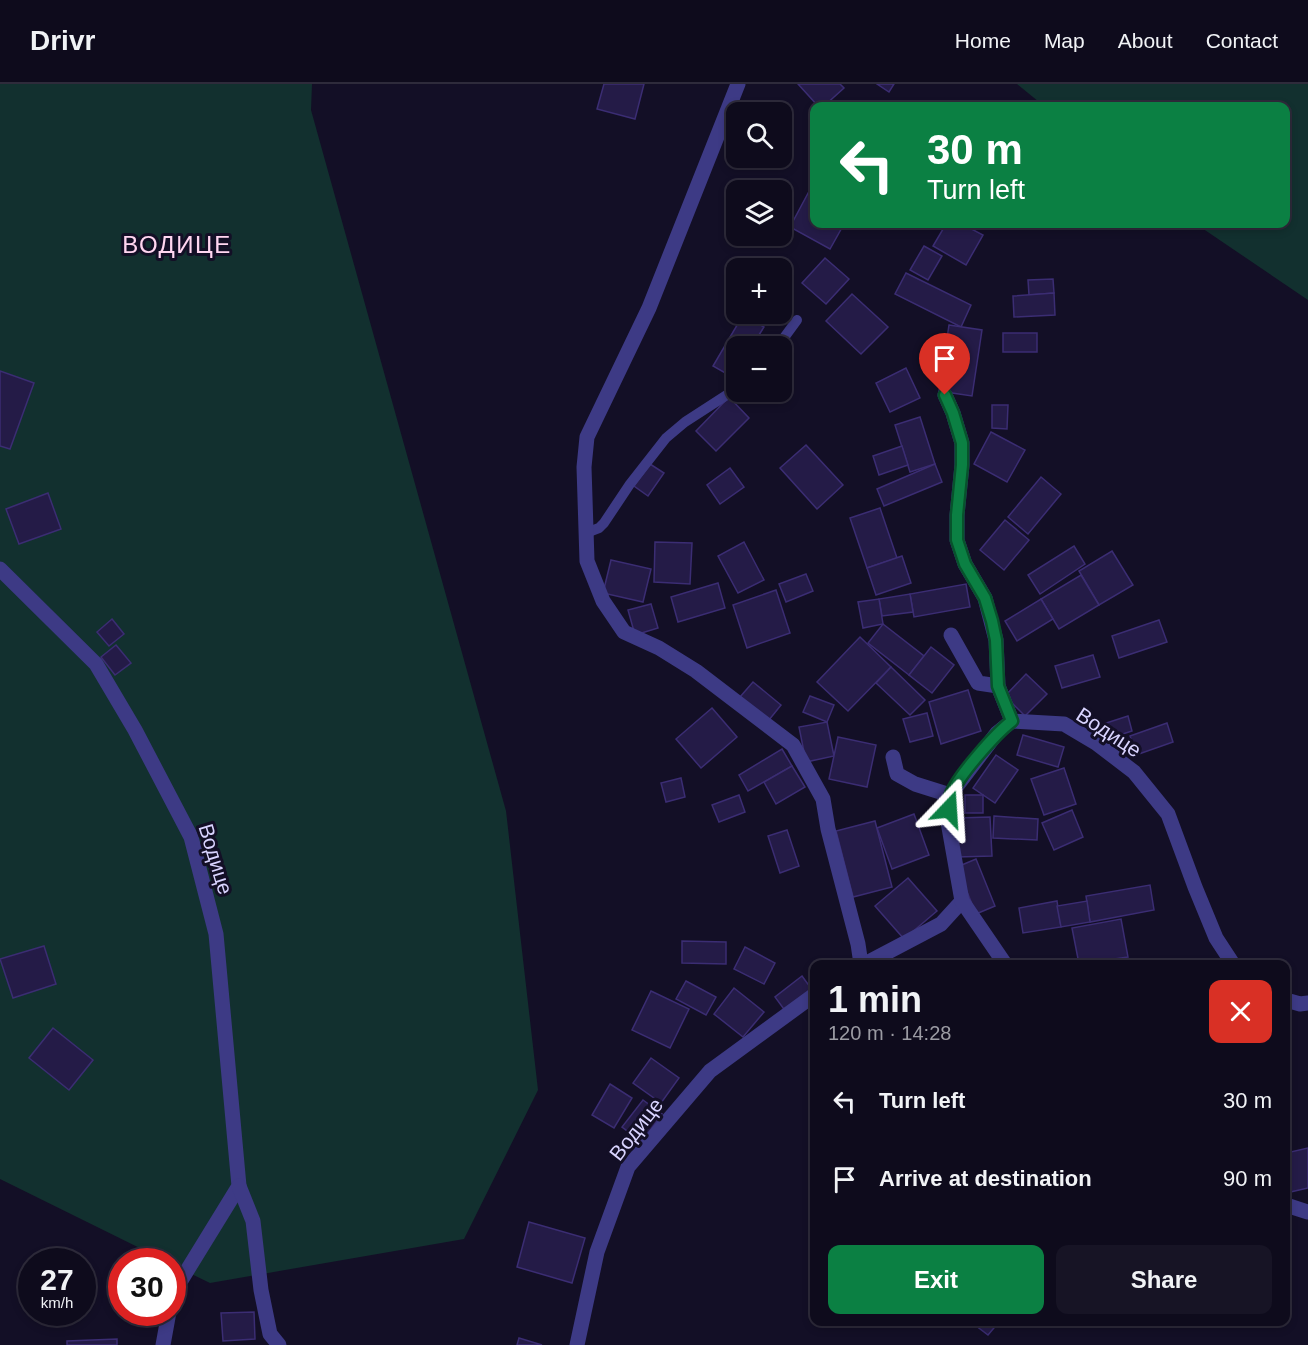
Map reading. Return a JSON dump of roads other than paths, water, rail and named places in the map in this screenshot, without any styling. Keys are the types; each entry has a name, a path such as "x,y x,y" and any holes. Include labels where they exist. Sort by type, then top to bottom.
{"street":[{"path":"738,84 650,308 587,437 584,467 587,561 603,602 624,632 659,648 696,672 793,745 823,799 828,829 862,960"},
{"path":"945,395 962,443 957,540 965,564 985,598 992,621 996,640 998,686 1012,721 997,733 950,795 948,822 962,901 1002,960"},
{"name":"Водице","path":"0,569 96,664 135,730 191,837 216,934 239,1185 253,1221 261,1290 270,1334 279,1345"},
{"path":"951,635 978,683 998,686"},
{"name":"Водице","path":"1012,721 1064,724 1096,743 1134,772 1168,814 1216,938 1230,960"},
{"path":"892,757 897,774 915,784 950,795"},
{"path":"871,960 941,924 962,901"},
{"name":"Водице","path":"576,1345 597,1252 628,1167 710,1071 810,998"},
{"path":"1290,1001 1300,1004 1308,1003"},
{"path":"186,1272 239,1185"},
{"path":"1290,1205 1308,1212"},
{"path":"163,1345 166,1326"}],"lane":[{"path":"785,336 797,320"},
{"path":"586,533 599,528 604,523 630,484 675,430 726,396"}],"district":[{"name":"ВОДИЦЕ","path":"177,244"}]}
